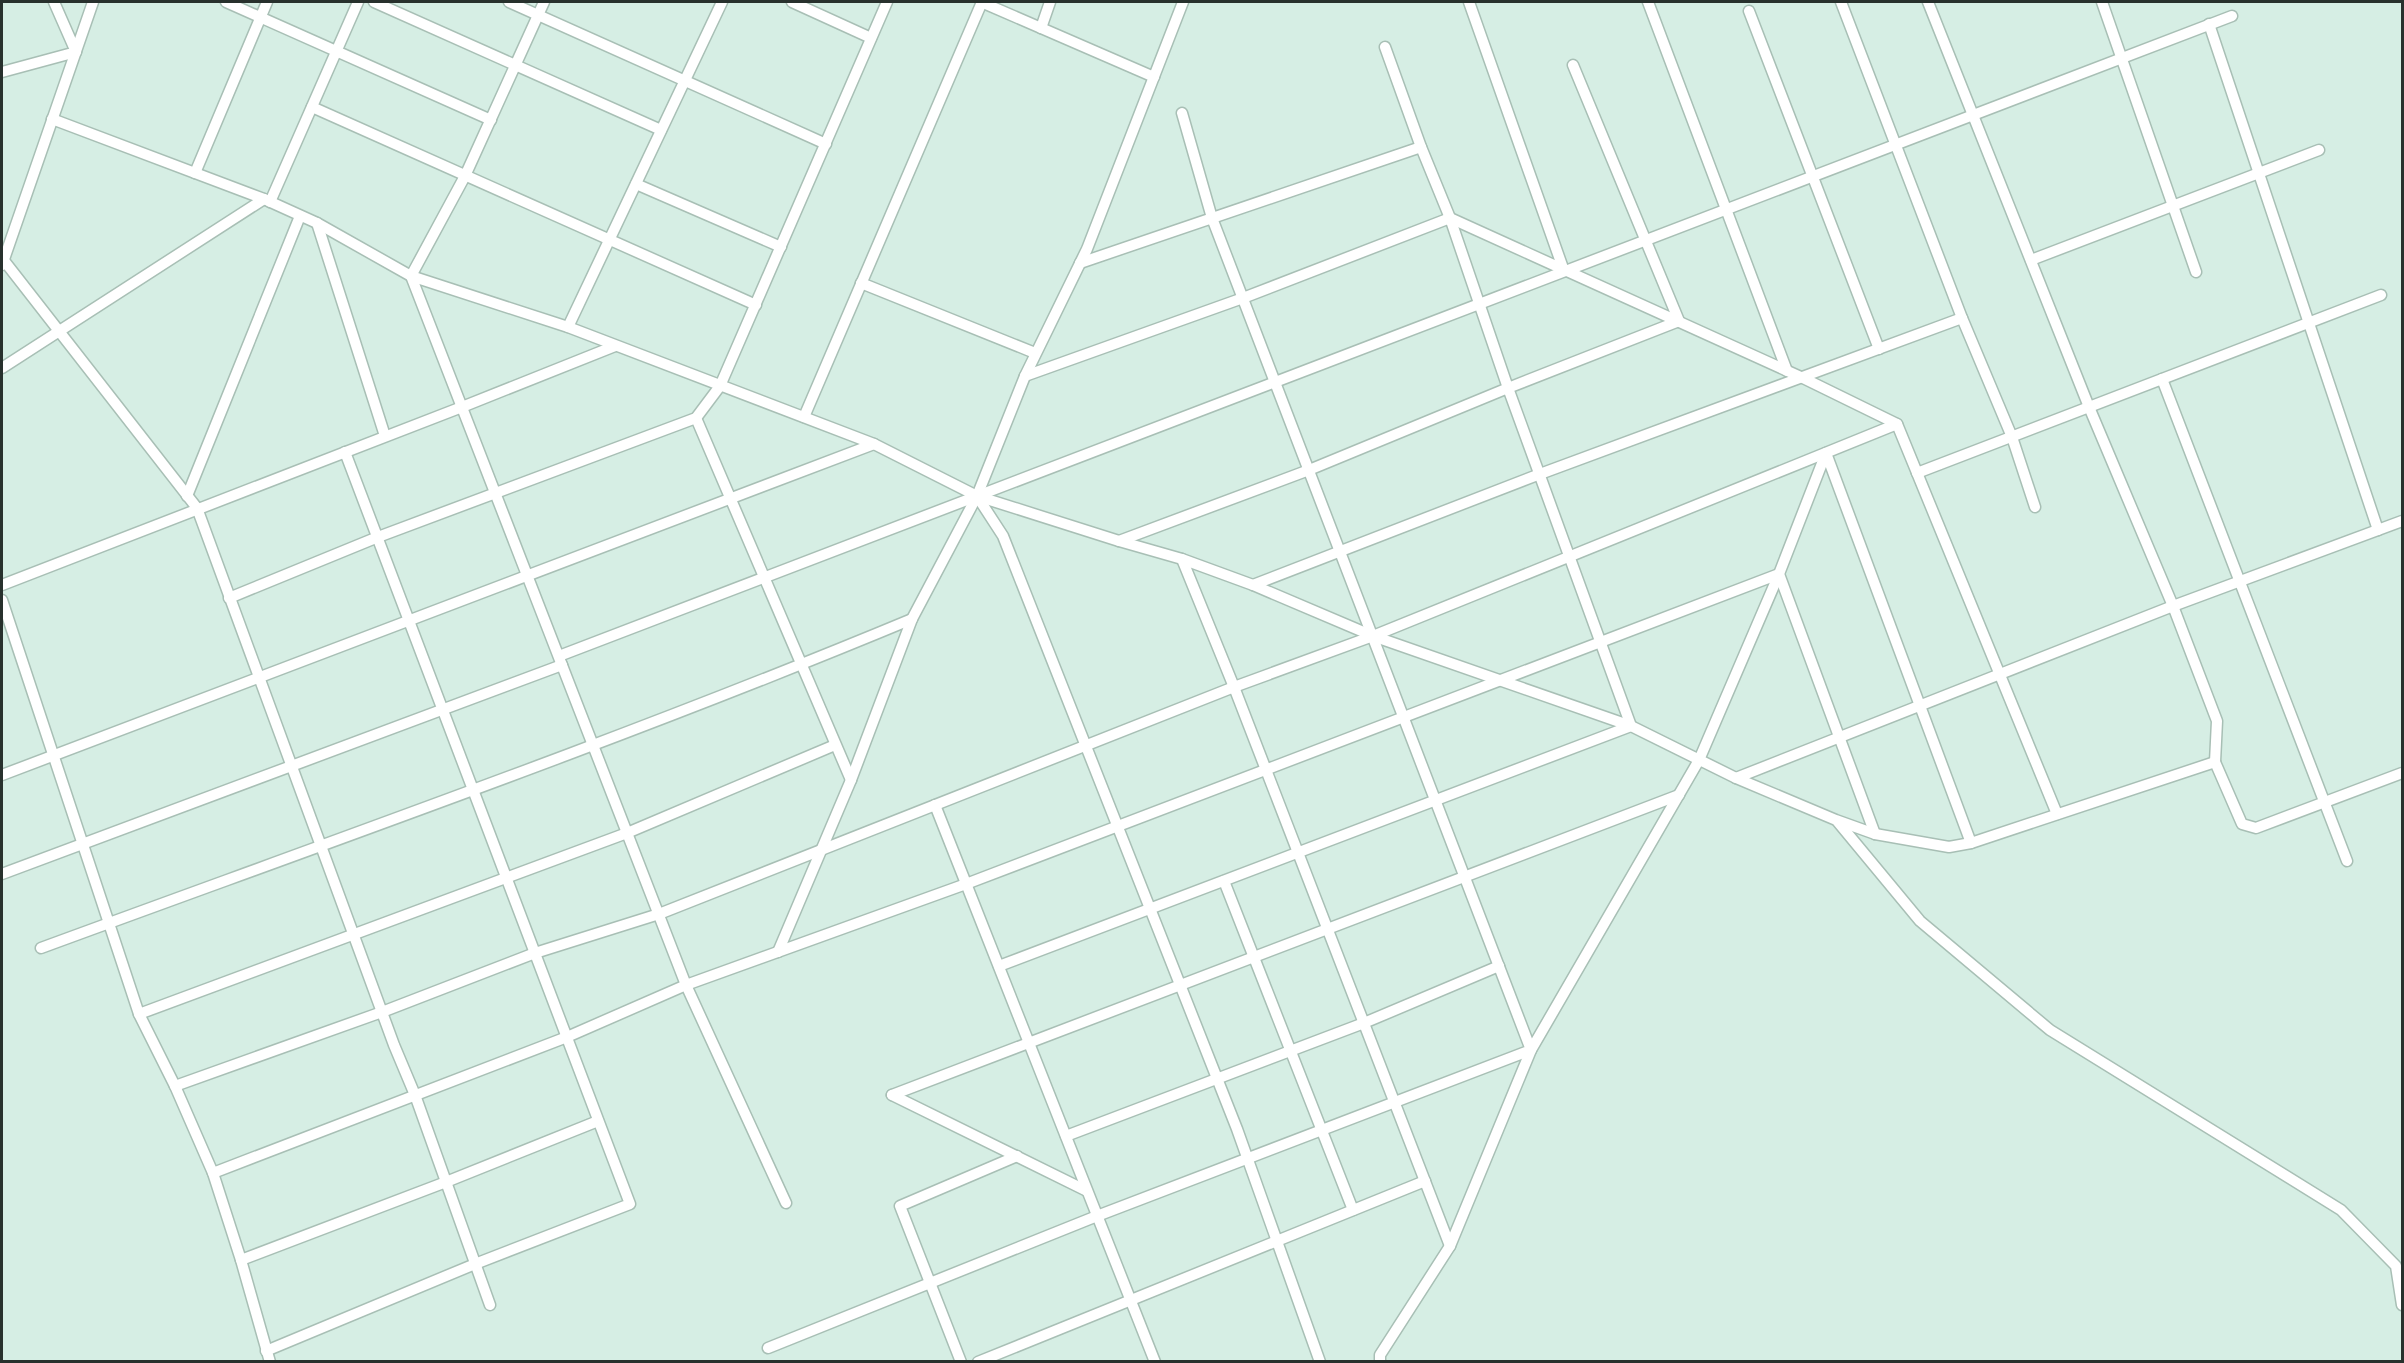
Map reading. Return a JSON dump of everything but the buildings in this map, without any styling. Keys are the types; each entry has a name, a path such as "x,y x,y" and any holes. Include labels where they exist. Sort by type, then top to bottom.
{"street":[{"path":"54,2 76,52"},
{"path":"93,2 2,261 196,508 382,1012 415,1095 490,1305"},
{"path":"226,2 491,120"},
{"path":"195,173 267,2"},
{"path":"2,368 267,201 312,108 358,2"},
{"path":"374,2 661,130"},
{"path":"509,2 826,144"},
{"path":"544,2 465,176 411,276 686,985 786,1203"},
{"path":"568,327 722,2"},
{"path":"792,2 872,38"},
{"path":"229,598 378,537 696,418 720,386 887,2"},
{"path":"804,417 981,2 1154,77"},
{"path":"1041,28 1050,2"},
{"path":"778,952 852,780 912,619 977,496 1024,376 1080,262 1183,2"},
{"path":"1469,2 1564,271"},
{"path":"1648,2 1787,371"},
{"path":"1841,2 1962,318 2012,437 2035,507"},
{"path":"1928,2 2089,407 2173,606 2217,721 2215,762 2242,824 2256,828 2403,773"},
{"path":"2102,2 2196,272"},
{"path":"1749,10 1880,349"},
{"path":"2,874 443,709 764,577 2232,15"},
{"path":"2209,24 2378,530"},
{"path":"1385,47 1421,147 1450,218 1478,304 1631,726"},
{"path":"2,72 76,52"},
{"path":"1572,65 1679,321"},
{"path":"312,108 756,304"},
{"path":"1182,113 1212,218 1531,1050"},
{"path":"52,119 267,201 317,223 411,276 568,327 874,444 977,496 1182,559 1253,585 1373,636 1631,726 1736,778 1875,834 1949,847 1971,843 2215,762"},
{"path":"1080,262 1421,147"},
{"path":"2031,260 2319,150"},
{"path":"636,184 781,247"},
{"path":"187,496 300,216"},
{"path":"1024,376 1243,298 1450,218 1803,378 1898,424 2057,814"},
{"path":"317,223 386,436"},
{"path":"861,283 1035,353"},
{"path":"1917,473 2381,295"},
{"path":"1253,585 1540,474 1962,318"},
{"path":"1119,541 1309,470 1508,387 1679,321"},
{"path":"2,585 615,346"},
{"path":"2162,379 2348,861"},
{"path":"696,418 852,780"},
{"path":"175,1086 382,1012 535,953 659,915 1234,687 1373,636 1898,424"},
{"path":"2,775 874,444"},
{"path":"2,600 139,1014 175,1086 213,1173 268,1356 475,1264 630,1204 345,452"},
{"path":"1380,1362 1380,1355 1450,1246 1531,1050 1699,760 1779,574 1826,453"},
{"path":"1826,453 1971,843"},
{"path":"977,496 1003,536 1118,826 1247,1158 1320,1362"},
{"path":"1736,778 2173,606 2403,521"},
{"path":"1182,559 1234,687 1450,1246"},
{"path":"213,1173 567,1037 686,985 966,884 1779,574"},
{"path":"1779,574 1875,834"},
{"path":"41,948 593,745 802,665 912,619"},
{"path":"999,966 1631,726"},
{"path":"139,1014 627,833 835,745"},
{"path":"1087,1191 892,1095 1679,795"},
{"path":"935,805 1155,1362"},
{"path":"1836,820 1920,921 2050,1029 2341,1210 2399,1267 2403,1277"},
{"path":"1224,881 1353,1210"},
{"path":"1066,1136 1364,1023 1499,966"},
{"path":"768,1348 1097,1215 1531,1050"},
{"path":"241,1260 598,1121"},
{"path":"961,1362 900,1206 1017,1156"},
{"path":"978,1362 1425,1181"},
{"path":"2399,1267 2403,1305"}]}
